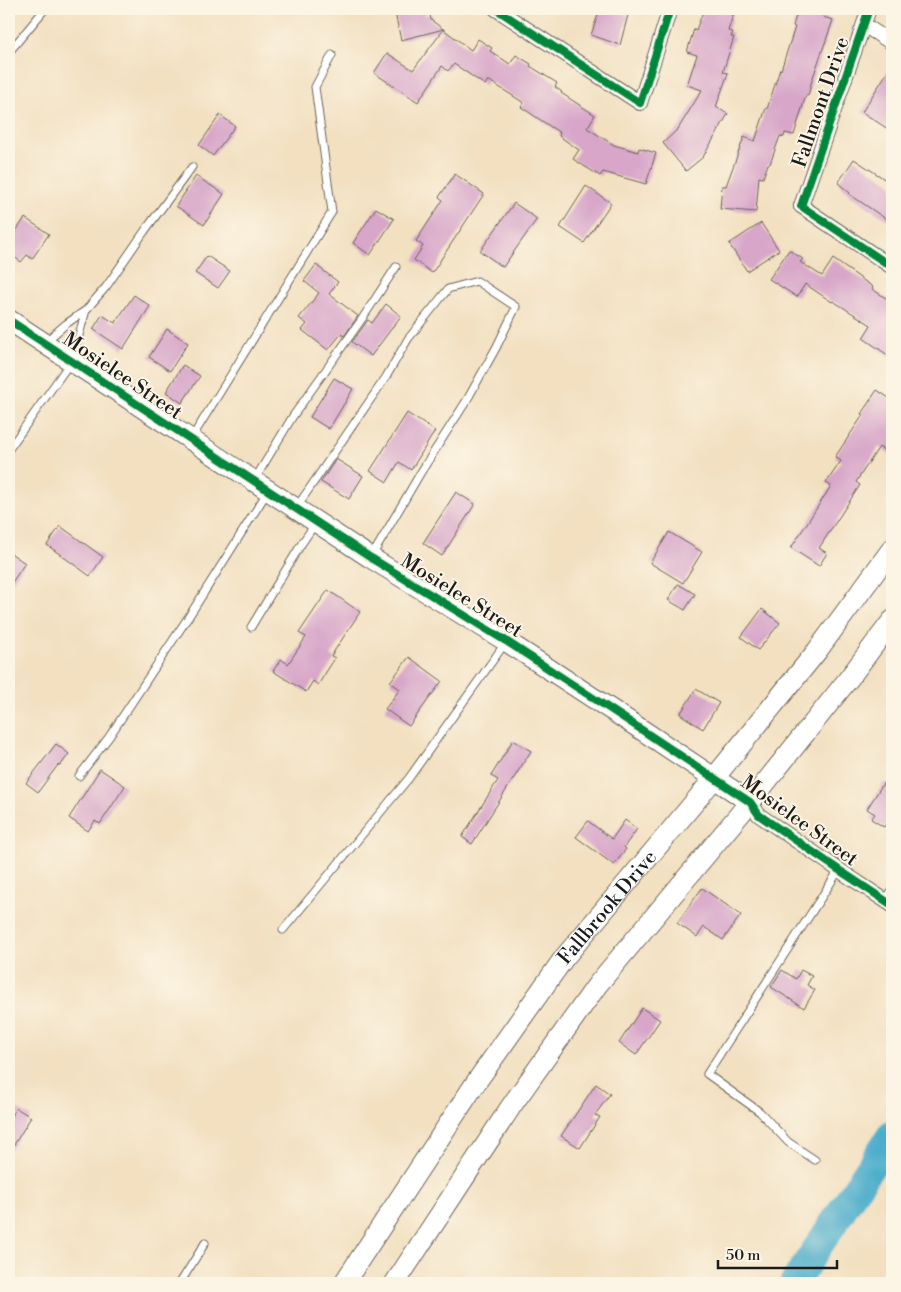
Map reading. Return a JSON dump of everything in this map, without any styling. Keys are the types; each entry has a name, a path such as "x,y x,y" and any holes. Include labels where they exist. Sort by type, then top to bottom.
{"main road":[{"name":"Mosielee Street","path":"9,320 371,558 506,642 750,802"},
{"name":"Fallbrook Drive","path":"344,1283 477,1081 564,958 714,778 817,650 892,549"},
{"name":"Fallbrook Drive","path":"395,1283 512,1105 598,984 750,802 850,677 892,621"}],"street":[{"path":"496,9 640,103 670,9"},
{"name":"Fallmont Drive","path":"869,9 801,206 892,267"},
{"path":"864,25 892,44"},
{"name":"Mosielee Street","path":"750,802 759,815 839,870 890,899"}],"lane":[{"path":"9,52 45,9"},
{"path":"190,439 332,212 315,87 332,55"},
{"path":"45,343 66,324 86,310 106,287 192,167"},
{"path":"79,776 109,737 188,618 261,486 293,416 362,319 396,267"},
{"path":"296,508 386,377 408,339 448,289 477,281 516,307 467,400 421,472 371,558"},
{"path":"9,449 72,360 86,310"},
{"path":"251,627 302,543 317,522"},
{"path":"283,930 409,778 506,642"},
{"path":"815,1160 788,1142 760,1112 708,1074 839,870"},
{"path":"180,1283 205,1243"}],"building":[{"path":"394,9 424,9 425,15 430,14 431,20 443,29 401,40"},
{"path":"600,9 610,9 628,15 620,45 591,35"},
{"path":"704,9 735,9 728,31 733,32 731,37 734,37 723,72 728,73 716,107 728,114 703,157 686,171 663,143 678,129 702,90 687,85 697,55 687,52 694,29 696,30"},
{"path":"798,9 814,9 825,12 823,17 833,20 794,135 785,133 784,137 780,136 763,178 759,177 756,212 720,209 722,186 726,186 744,137 755,141 781,70 795,27 793,26"},
{"path":"444,29 471,50 478,39 492,48 490,51 510,64 516,55 531,64 530,66 557,83 555,87 561,93 595,115 587,128 614,145 638,152 639,148 656,153 646,184 603,172 600,176 573,159 579,150 559,136 560,133 521,107 524,103 488,80 485,85 454,64 448,71 442,66 418,102 374,73 387,53 413,70"},
{"path":"892,65 892,122 888,129 862,112"},
{"path":"220,115 235,126 213,156 199,145"},
{"path":"854,159 892,184 892,223 849,194 838,183"},
{"path":"455,174 484,194 432,273 414,260 423,246 416,241 443,200 439,197"},
{"path":"196,176 224,194 204,225 176,206"},
{"path":"586,186 611,203 584,243 560,227"},
{"path":"514,203 537,219 503,267 480,251"},
{"path":"376,208 394,219 370,255 353,243"},
{"path":"25,218 49,234 32,259 27,255 21,262 9,253 9,241"},
{"path":"761,223 779,250 747,271 729,244"},
{"path":"789,250 803,259 800,262 822,276 833,259 892,302 892,358 863,338 871,325 805,284 797,297 769,279"},
{"path":"207,256 230,271 218,288 195,273"},
{"path":"316,265 338,282 329,294 358,316 344,336 341,334 328,350 302,330 307,324 299,318 319,293 304,281"},
{"path":"134,295 150,306 123,349 93,329 102,315 115,323"},
{"path":"386,304 401,316 371,356 352,342 368,320 372,323"},
{"path":"167,329 188,343 170,371 149,357"},
{"path":"183,365 200,376 182,403 166,392"},
{"path":"334,378 353,389 329,429 310,417"},
{"path":"877,390 892,400 892,455 879,447 856,482 860,485 819,548 827,553 819,566 791,548 831,486 826,483 841,461 835,457"},
{"path":"407,413 435,431 411,470 399,462 387,482 370,471"},
{"path":"336,459 363,476 349,499 321,482"},
{"path":"456,492 475,504 442,556 423,543"},
{"path":"60,526 103,557 90,576 47,545"},
{"path":"669,532 702,552 683,583 650,563"},
{"path":"9,552 25,563 9,587"},
{"path":"678,584 695,594 685,610 668,600"},
{"path":"328,590 360,612 331,656 335,658 318,685 313,681 306,692 273,671 281,659 288,664 306,637 299,633"},
{"path":"762,609 780,623 758,650 741,637"},
{"path":"409,657 442,681 409,726 385,709 400,689 390,682"},
{"path":"696,689 719,703 703,729 680,714"},
{"path":"513,740 531,751 472,844 462,837 498,780 491,776"},
{"path":"56,744 69,754 60,766 58,765 38,792 26,783"},
{"path":"100,769 125,786 100,824 95,821 88,831 69,818"},
{"path":"884,782 892,788 892,828 886,824 884,827 871,819 875,814 867,809"},
{"path":"625,820 637,829 614,865 576,837 588,821 612,839"},
{"path":"702,888 741,915 723,940 704,927 697,937 677,923"},
{"path":"782,970 796,979 801,970 812,976 807,985 815,990 804,1008 771,987"},
{"path":"642,1008 660,1020 636,1055 619,1043"},
{"path":"596,1084 610,1094 595,1115 600,1117 580,1148 561,1136"},
{"path":"16,1108 31,1117 9,1153 9,1119"}],"waterway":[{"path":"794,1283 892,1134"}],"cycle path":[{"path":"496,9 640,103 670,9"},
{"path":"869,9 801,206 892,267"},
{"path":"9,320 371,558 506,641 633,724 750,802 759,815 892,905"}]}
